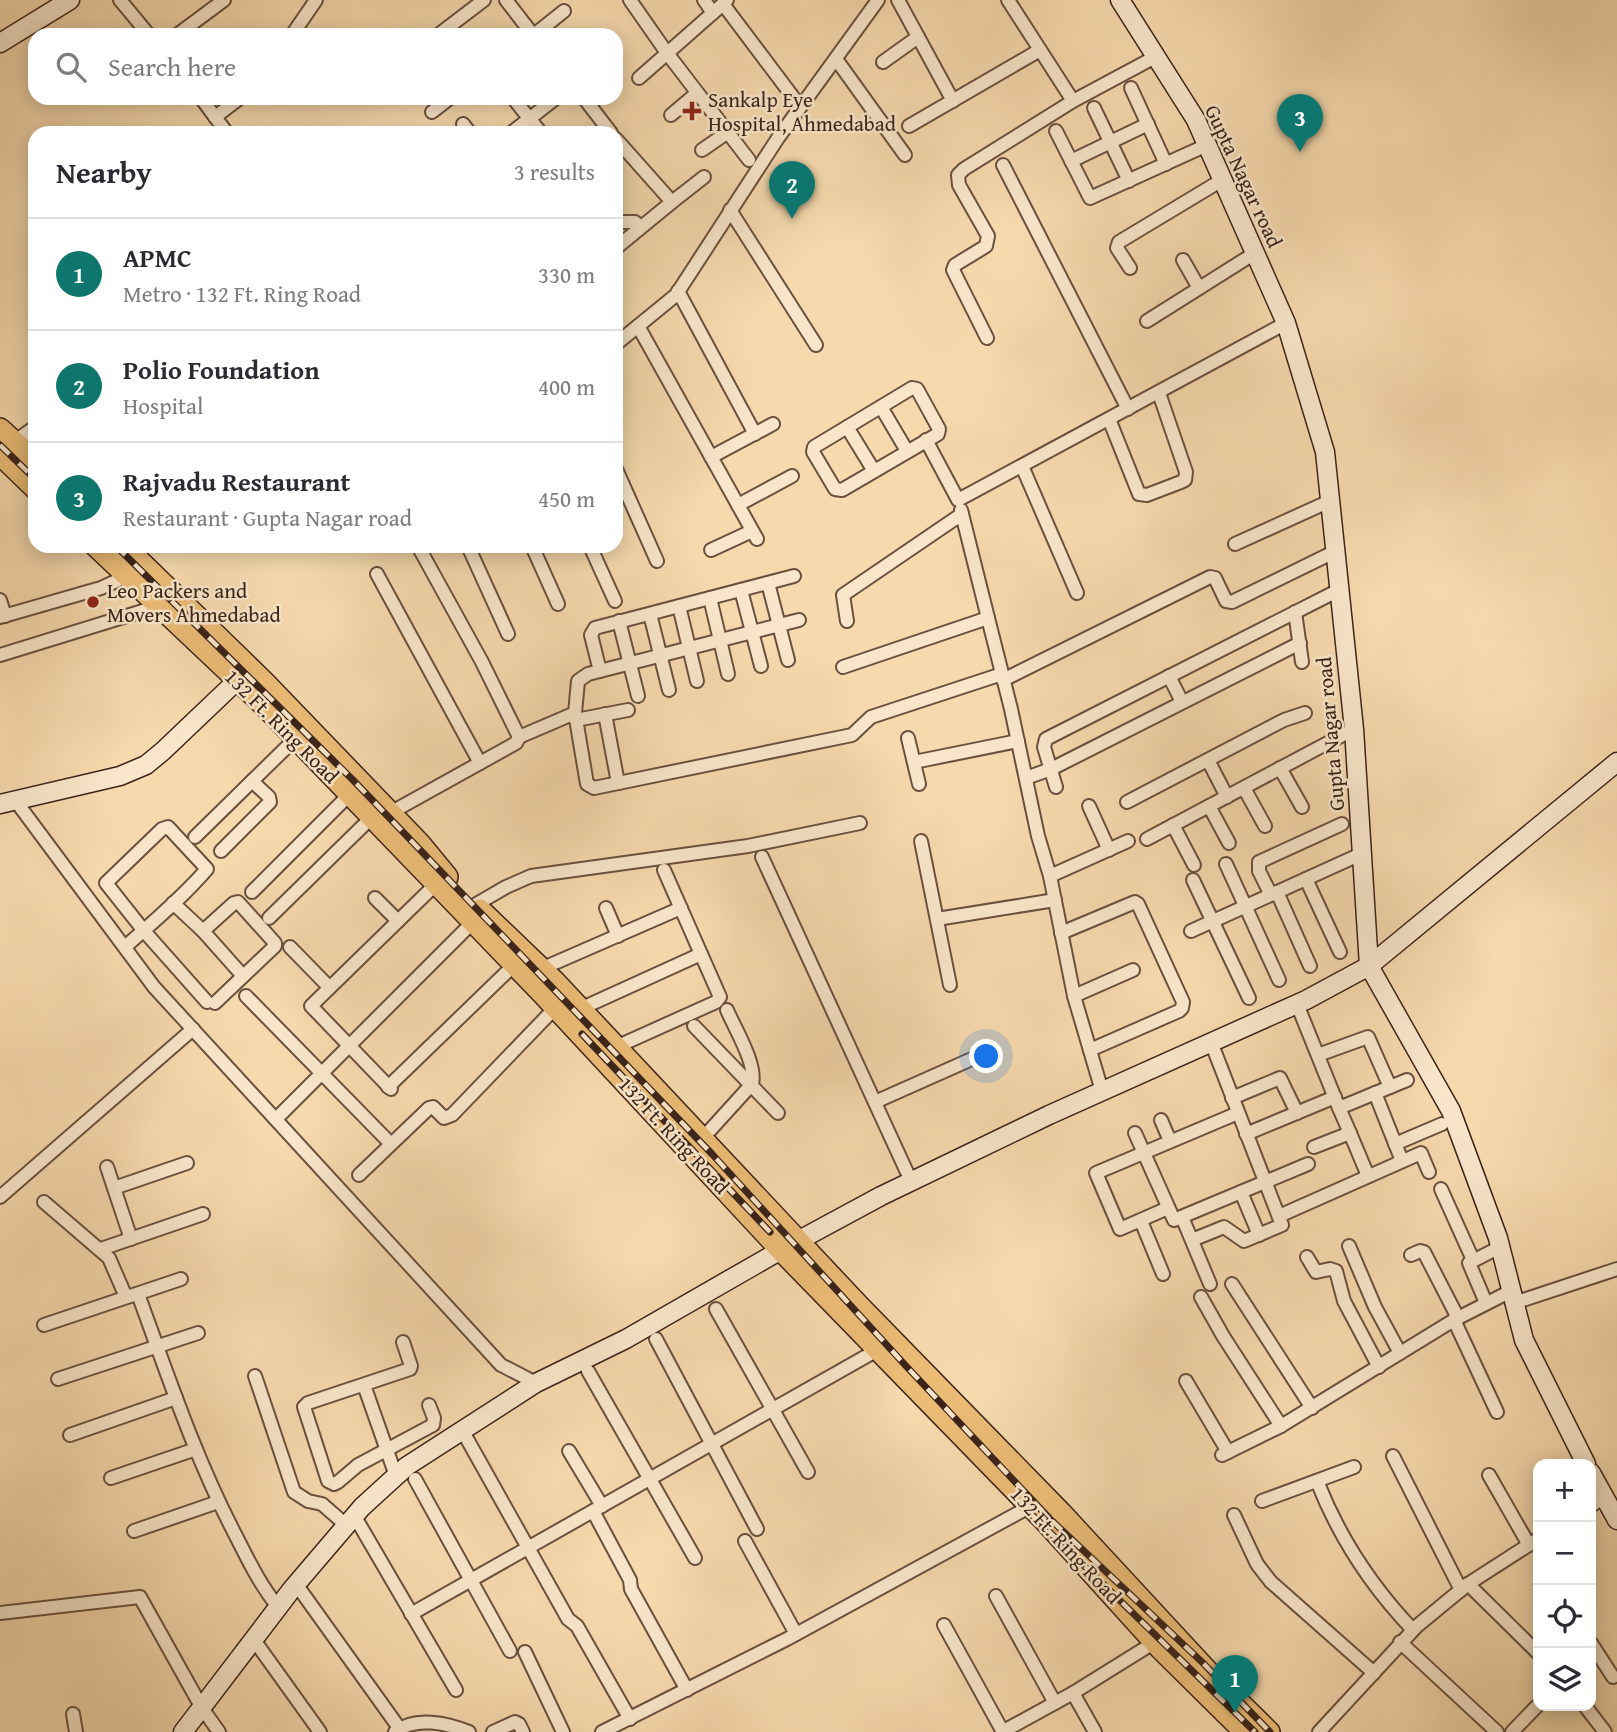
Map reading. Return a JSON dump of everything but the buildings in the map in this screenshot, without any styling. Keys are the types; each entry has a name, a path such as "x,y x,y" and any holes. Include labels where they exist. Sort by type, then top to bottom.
{"main road":[{"path":"5,442 28,457"},
{"path":"5,442 28,477"},
{"name":"132 Ft. Ring Road","path":"103,553 159,606 244,675 296,738 349,794 381,815 436,884 541,969 580,1009 703,1138 879,1349 1031,1506 1155,1642 1245,1732"},
{"name":"132 Ft. Ring Road","path":"131,553 474,914 514,965 790,1245 858,1306 1061,1513 1209,1673 1269,1732"}],"street":[{"path":"0,32 53,0"},
{"path":"0,43 70,0"},
{"path":"120,0 143,28"},
{"path":"186,28 224,0"},
{"path":"297,28 316,0"},
{"path":"447,28 484,0"},
{"path":"506,0 528,28"},
{"path":"629,0 749,159"},
{"path":"704,0 713,13"},
{"path":"623,338 678,291 778,138 878,0"},
{"path":"898,0 953,101"},
{"name":"Gupta Nagar road","path":"1120,0 1196,120 1286,323 1325,452 1354,729 1369,966 1451,1111 1500,1247 1524,1340 1584,1459"},
{"path":"1011,1 1073,101"},
{"path":"639,78 725,2 793,97"},
{"path":"542,28 564,11"},
{"path":"883,62 918,37"},
{"path":"909,126 1040,50"},
{"path":"987,338 953,270 955,265 986,246 989,239 959,185 958,175 1073,101 1157,56"},
{"path":"836,59 905,155"},
{"path":"1131,88 1166,164"},
{"path":"671,115 697,93"},
{"path":"206,105 222,126"},
{"path":"215,117 231,105"},
{"path":"432,112 441,105"},
{"path":"519,105 536,126"},
{"path":"520,126 547,105"},
{"path":"588,105 605,126"},
{"path":"1094,108 1129,181"},
{"path":"1071,161 1148,124"},
{"path":"1056,131 1090,198 1207,145"},
{"path":"702,150 728,132"},
{"path":"623,148 672,202"},
{"path":"1003,165 1128,409"},
{"path":"623,242 704,177"},
{"path":"1130,268 1117,248 1119,242 1222,180"},
{"path":"730,210 816,345"},
{"path":"623,222 635,222 640,227"},
{"path":"1147,321 1255,253"},
{"path":"1183,260 1199,288"},
{"path":"678,291 755,434"},
{"path":"958,500 1286,323"},
{"path":"638,326 755,535 711,550"},
{"path":"912,388 917,389 939,429 937,434 840,490 835,489 813,452 814,447 847,426 912,388"},
{"path":"1109,419 1139,494 1147,495 1185,480 1186,472 1159,393"},
{"path":"881,407 907,452"},
{"path":"711,457 773,424"},
{"path":"847,426 874,471"},
{"path":"5,442 28,430"},
{"path":"926,440 958,500 962,514 1050,876 1074,996 1102,1091"},
{"path":"1022,466 1077,593"},
{"path":"738,505 792,476"},
{"path":"623,485 657,561"},
{"path":"1235,544 1330,501"},
{"path":"848,621 843,595 962,514"},
{"path":"799,620 588,674 579,681 576,717 587,784 594,788 852,735 871,717 1003,677 1210,577 1215,578 1226,601 1232,602 1336,551"},
{"path":"422,553 482,662 519,737"},
{"path":"471,553 508,634"},
{"path":"535,553 558,604"},
{"path":"593,553 615,601"},
{"path":"377,574 480,763"},
{"path":"0,600 2,616 101,589 127,576"},
{"path":"600,671 592,631 595,628 794,576"},
{"path":"768,583 788,660"},
{"path":"1056,787 1044,747 1046,739 1341,589"},
{"path":"741,590 761,666"},
{"path":"710,598 728,674"},
{"path":"0,655 159,606"},
{"path":"679,606 697,681"},
{"path":"1295,612 1303,662"},
{"path":"650,614 669,690"},
{"path":"843,667 988,618"},
{"path":"619,621 638,696"},
{"path":"1026,778 1051,769 1300,643"},
{"path":"244,675 146,765 120,776 7,802 125,947 154,987 501,1365 536,1383"},
{"path":"1169,676 1182,702"},
{"path":"269,918 381,815 516,743 519,737 576,717 628,710"},
{"path":"1127,802 1284,720 1305,713"},
{"path":"605,715 618,783"},
{"path":"1147,839 1354,729"},
{"path":"908,737 919,784"},
{"path":"195,837 296,738"},
{"path":"914,762 1018,741"},
{"path":"1208,760 1227,797"},
{"path":"183,1732 296,1584 352,1523 362,1507 407,1466 536,1383 626,1339 790,1245 911,1181 1102,1091 1297,1004 1369,966 1617,762"},
{"path":"1280,768 1302,807"},
{"path":"221,851 270,802 269,797 252,781"},
{"path":"1244,788 1265,826"},
{"path":"252,892 349,794"},
{"path":"1089,806 1109,850"},
{"path":"1209,806 1229,843"},
{"path":"276,1119 350,1047 474,914 506,887 531,876 748,846 860,823"},
{"path":"1310,966 1274,894 1259,871 1259,862 1342,824"},
{"path":"1172,825 1194,865"},
{"path":"125,947 144,931 207,869 171,828 165,827 107,880 108,887 144,931 211,1002 275,944 238,902 234,902 203,931"},
{"path":"921,841 950,985"},
{"path":"1050,876 1128,841"},
{"path":"1191,931 1362,854"},
{"path":"762,857 911,1181"},
{"path":"1226,864 1279,980"},
{"path":"616,1047 719,1000 720,995 664,870"},
{"path":"1306,879 1340,952"},
{"path":"1193,880 1250,998"},
{"path":"436,884 311,1006 389,1088 514,965"},
{"path":"375,898 398,921"},
{"path":"937,919 1055,900"},
{"path":"1061,933 1135,902 1184,1005 1179,1011 1090,1050"},
{"path":"173,903 243,975"},
{"path":"606,908 618,936"},
{"path":"541,969 681,908"},
{"path":"290,947 329,987"},
{"path":"580,1009 701,954"},
{"path":"1074,996 1133,970"},
{"path":"246,996 391,1144"},
{"path":"1297,1004 1368,1176"},
{"path":"359,1175 429,1108 433,1107 444,1118 452,1115 555,1007"},
{"path":"703,1138 752,1084 750,1062 727,1010"},
{"path":"694,1026 778,1113"},
{"path":"0,1197 193,1029"},
{"path":"1318,1055 1368,1037 1390,1087"},
{"path":"1192,1240 1224,1227 1240,1240 1259,1236 1282,1225 1211,1042"},
{"path":"875,1102 983,1054"},
{"path":"1232,1097 1280,1078 1297,1113"},
{"path":"1246,1134 1297,1113 1375,1093 1407,1080"},
{"path":"1375,1093 1402,1161"},
{"path":"1168,1208 1118,1228 1096,1172 1238,1113"},
{"path":"1161,1120 1170,1141"},
{"path":"1395,1144 1442,1124"},
{"path":"1135,1133 1174,1220 1308,1164"},
{"path":"1314,1147 1350,1133"},
{"path":"1279,1216 1421,1153 1429,1172"},
{"path":"114,1188 187,1163"},
{"path":"107,1167 131,1239"},
{"path":"1441,1189 1472,1260"},
{"path":"1241,1192 1259,1236"},
{"path":"44,1202 101,1250 115,1266 158,1347 218,1502 260,1583 278,1607"},
{"path":"101,1250 204,1214"},
{"path":"1182,1217 1210,1284"},
{"path":"1141,1221 1163,1274"},
{"path":"1349,1246 1375,1307 1400,1353"},
{"path":"1486,1303 1469,1263 1500,1247"},
{"path":"1411,1255 1424,1252 1497,1412"},
{"path":"1307,1257 1316,1272 1330,1269 1336,1271 1344,1301 1379,1367"},
{"path":"1186,1381 1225,1453 1281,1426 1486,1303 1617,1269"},
{"path":"44,1325 181,1279"},
{"path":"1232,1284 1311,1408"},
{"path":"1202,1297 1223,1336 1281,1426"},
{"path":"716,1309 808,1472"},
{"path":"58,1379 198,1333"},
{"path":"656,1339 757,1529"},
{"path":"403,1342 410,1369 308,1403 304,1407 328,1481 334,1484 338,1482 358,1465 433,1425 434,1418 429,1405"},
{"path":"411,1615 879,1349"},
{"path":"587,1371 695,1558"},
{"path":"255,1376 294,1492 308,1501 322,1504 352,1523 456,1690"},
{"path":"364,1385 396,1476"},
{"path":"70,1436 176,1398"},
{"path":"462,1430 568,1619 578,1626 630,1719"},
{"path":"111,1478 196,1449"},
{"path":"569,1451 630,1580 631,1589 687,1690"},
{"path":"1393,1455 1464,1587 1533,1649"},
{"path":"1262,1502 1354,1467"},
{"path":"1489,1475 1533,1541"},
{"path":"415,1479 510,1651"},
{"path":"1317,1481 1336,1525 1360,1565 1413,1630"},
{"path":"1597,1501 1617,1520"},
{"path":"134,1531 218,1502"},
{"path":"602,1732 796,1634 1031,1506"},
{"path":"1234,1514 1256,1564 1270,1582 1374,1673"},
{"path":"745,1541 796,1634"},
{"path":"1319,1732 1413,1630 1464,1587 1533,1543"},
{"path":"296,1584 396,1728 415,1723 469,1732"},
{"path":"996,1596 1055,1703"},
{"path":"0,1613 141,1597 202,1708 219,1732"},
{"path":"944,1625 1002,1732 1073,1693 1155,1642"},
{"path":"254,1640 320,1732"},
{"path":"1400,1642 1497,1732"},
{"path":"525,1652 563,1732"},
{"path":"1596,1654 1613,1677"},
{"path":"1073,1693 1095,1732"},
{"path":"1512,1732 1533,1710"},
{"path":"1589,1711 1605,1732"},
{"path":"73,1714 76,1732"},
{"path":"493,1732 515,1722 523,1732"}],"railway":[{"path":"0,445 28,472"},
{"path":"123,553 353,780 712,1154 1050,1519 1203,1663 1270,1732"},
{"path":"582,1034 770,1232"},
{"path":"1029,1512 1255,1732"}],"place":[{"name":"Sankalp Eye Hospital, Ahmedabad","path":"692,111"},
{"name":"Rajvadu Restaurant","path":"1300,152"},
{"name":"Polio Foundation","path":"792,219"},
{"name":"Leo Packers and Movers Ahmedabad","path":"93,602"},
{"name":"APMC","path":"1235,1713"}]}
